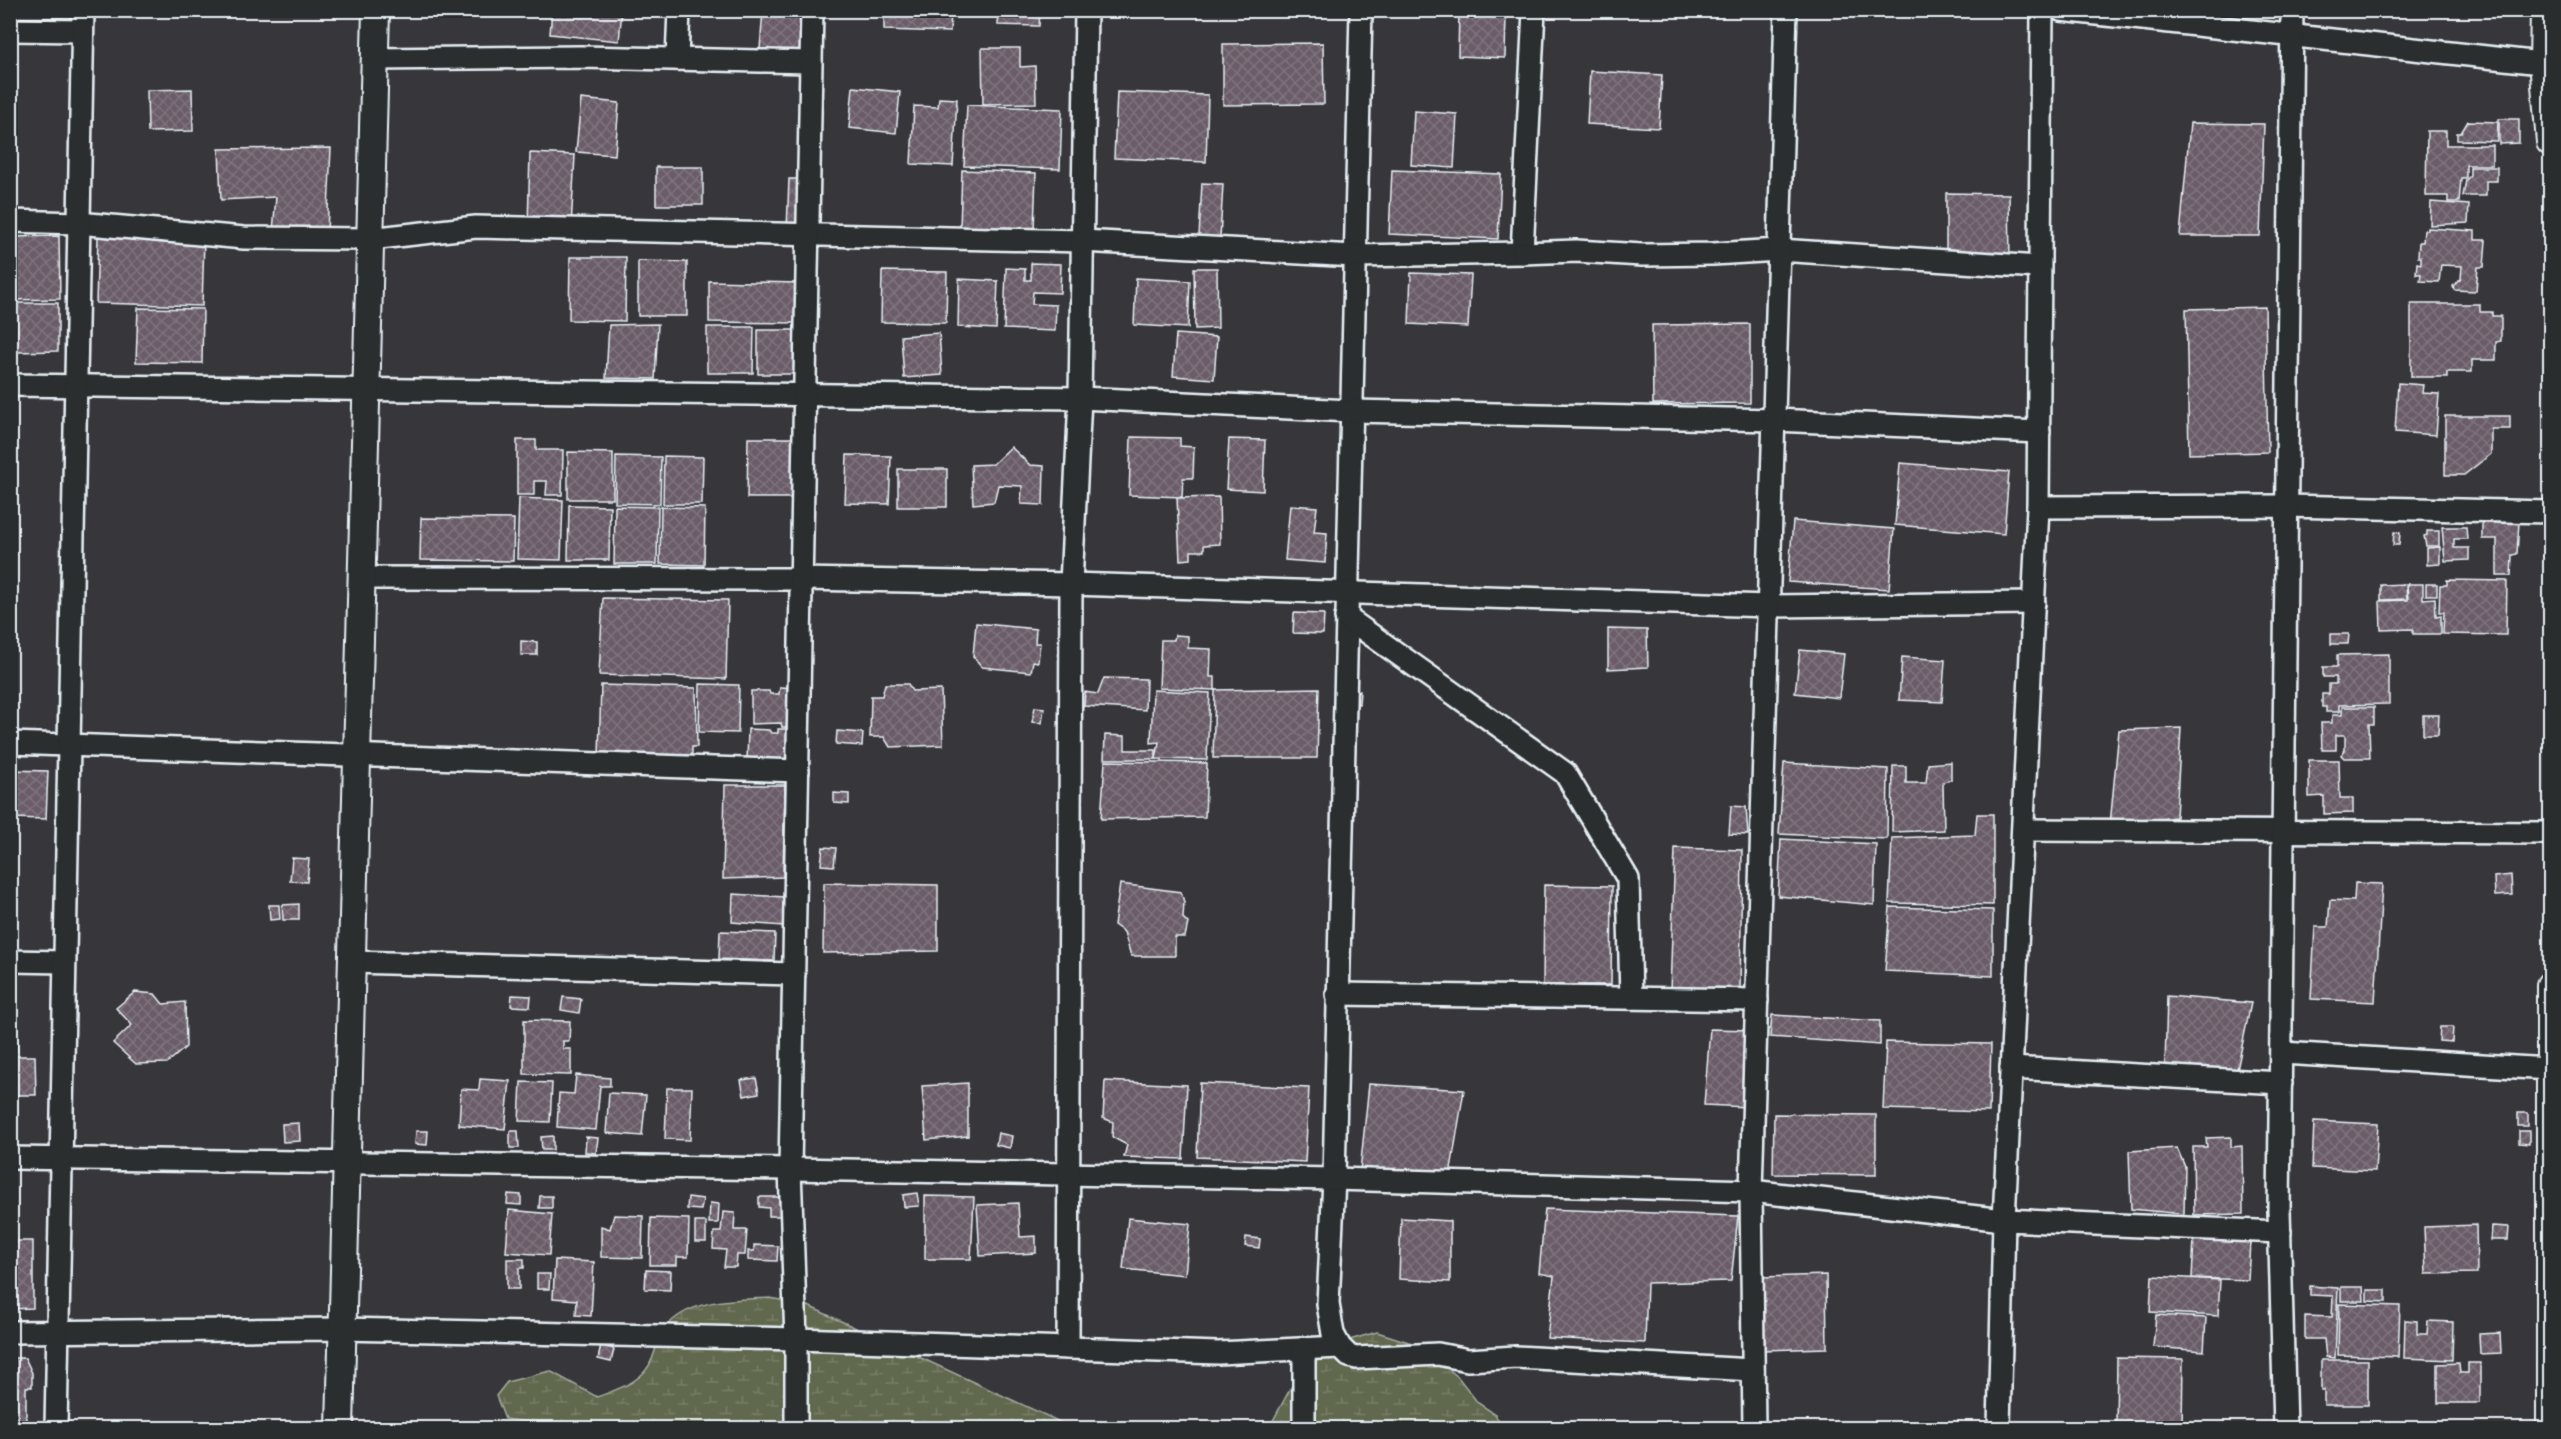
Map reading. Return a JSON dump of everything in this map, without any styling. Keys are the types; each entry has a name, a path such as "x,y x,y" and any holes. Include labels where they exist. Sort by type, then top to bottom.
{"street":[{"path":"340,1428 376,10"},
{"path":"677,59 679,10"},
{"path":"796,1428 796,1339 790,1169 812,10"},
{"path":"1068,1348 1071,584 1080,398 1086,10"},
{"path":"1361,10 1334,1179 1328,1304 1333,1334 1340,1347 1356,1358 1438,1354 1468,1360 1516,1357 1753,1371"},
{"path":"1522,254 1534,10"},
{"path":"1754,1428 1751,1191 1786,10"},
{"path":"1999,1428 2004,1221 2038,507 2038,267 2042,10"},
{"path":"2061,10 2547,63"},
{"path":"2285,1428 2280,1232 2285,506 2292,10"},
{"path":"2544,10 2550,142"},
{"path":"10,30 82,21 56,1428"},
{"path":"374,59 677,59 811,62"},
{"path":"10,221 78,223 244,238 370,239 476,227 1082,241 1355,256 1576,251 1642,255 1713,254 1779,250 2038,267"},
{"path":"10,385 1080,398 1351,411 1775,420 2039,432"},
{"path":"2038,507 2285,506 2550,512"},
{"path":"362,578 801,579 1071,584 1769,606 2034,603"},
{"path":"1346,617 1565,773 1628,879 1630,998"},
{"path":"10,743 68,743 357,756 798,771"},
{"path":"2023,830 2550,833"},
{"path":"10,962 64,962"},
{"path":"351,962 794,974"},
{"path":"2550,985 2550,1428"},
{"path":"1337,994 1757,1000"},
{"path":"2282,1053 2550,1069"},
{"path":"2011,1068 2281,1083"},
{"path":"10,1158 346,1161 1334,1179 1751,1191 2004,1221 2280,1232"},
{"path":"10,1332 341,1329 796,1339 1218,1353 1340,1347"},
{"path":"1304,1348 1304,1428"}],"green space":[{"path":"769,1298 804,1304 1073,1428 610,1428 505,1419 496,1396 507,1382 550,1371 597,1397 629,1384 643,1374 665,1328 687,1311 713,1302"},
{"path":"1377,1332 1421,1346 1458,1377 1478,1403 1495,1414 1502,1428 1269,1428 1302,1367 1339,1343"}],"building":[{"path":"33,10 62,10 61,13"},
{"path":"552,10 622,10 619,41 550,34"},
{"path":"763,10 804,10 800,52 760,49"},
{"path":"884,10 951,10 950,32 884,30"},
{"path":"999,10 1040,10 1039,26 998,25"},
{"path":"1459,11 1506,13 1505,58 1458,56"},
{"path":"1323,43 1324,104 1223,105 1223,44"},
{"path":"982,48 1020,48 1020,67 1035,66 1036,103 983,104"},
{"path":"1590,71 1662,75 1659,128 1587,124"},
{"path":"853,87 900,92 896,133 849,128"},
{"path":"192,89 193,131 148,132 147,90"},
{"path":"1117,92 1208,95 1206,162 1114,158"},
{"path":"939,98 957,99 953,166 911,164 914,106 938,107"},
{"path":"581,99 619,103 615,155 576,152"},
{"path":"967,105 1062,109 1060,169 964,166"},
{"path":"1414,111 1457,114 1454,168 1411,165"},
{"path":"2499,119 2519,119 2519,143 2499,144"},
{"path":"2468,121 2498,122 2497,141 2457,140 2457,133 2461,133"},
{"path":"2190,123 2264,124 2260,236 2180,236"},
{"path":"2427,131 2446,131 2446,145 2492,145 2492,165 2466,165 2466,178 2461,178 2459,202 2448,202 2448,196 2426,196"},
{"path":"331,148 327,232 273,231 276,197 221,200 219,149"},
{"path":"530,153 575,155 571,227 528,226"},
{"path":"656,167 703,167 703,205 656,205"},
{"path":"2470,167 2497,167 2497,181 2486,181 2486,196 2463,196 2466,180 2470,176"},
{"path":"962,170 1036,173 1034,230 960,228"},
{"path":"1392,170 1501,174 1498,239 1389,234"},
{"path":"789,179 801,179 798,231 787,230"},
{"path":"1202,183 1223,184 1220,238 1199,237"},
{"path":"1946,193 2009,194 2010,260 1946,257"},
{"path":"2431,202 2469,205 2468,223 2430,225"},
{"path":"2428,228 2475,231 2475,240 2486,240 2484,267 2478,267 2476,291 2454,290 2453,286 2461,279 2462,266 2441,265 2439,282 2420,281 2421,274 2416,274 2417,263 2421,264 2421,257 2418,257 2419,242 2423,242 2424,230"},
{"path":"59,236 60,299 10,300 10,237"},
{"path":"98,237 204,240 202,306 96,303"},
{"path":"570,257 626,257 625,321 569,320"},
{"path":"638,261 687,262 687,316 638,316"},
{"path":"1031,263 1061,264 1060,293 1033,292 1032,304 1056,305 1055,331 1004,329 1006,268 1025,269 1025,280 1031,280"},
{"path":"1194,268 1217,268 1218,328 1195,329"},
{"path":"882,271 947,272 946,323 881,322"},
{"path":"1411,273 1471,275 1468,327 1409,324"},
{"path":"1136,278 1190,281 1188,328 1134,325"},
{"path":"959,279 998,281 996,329 958,327"},
{"path":"709,281 798,283 797,323 709,322"},
{"path":"16,303 58,303 58,351 16,352"},
{"path":"2411,304 2480,304 2480,312 2492,312 2492,316 2501,316 2501,341 2496,342 2496,360 2472,360 2472,372 2447,372 2447,377 2411,377"},
{"path":"2265,307 2268,452 2189,454 2186,309"},
{"path":"138,308 203,309 202,363 136,362"},
{"path":"658,324 655,379 606,378 609,325"},
{"path":"1750,324 1750,403 1653,404 1652,325"},
{"path":"707,327 754,327 753,373 707,373"},
{"path":"758,330 798,330 798,374 758,374"},
{"path":"939,333 942,375 904,378 901,336"},
{"path":"1176,334 1217,337 1214,379 1173,376"},
{"path":"2398,383 2423,385 2422,393 2439,394 2436,435 2395,432"},
{"path":"2445,416 2510,416 2510,429 2491,429 2491,454 2464,475 2445,475"},
{"path":"1131,437 1180,438 1180,446 1194,447 1193,478 1183,478 1182,497 1129,495"},
{"path":"748,438 793,438 793,498 747,498"},
{"path":"1229,439 1265,440 1263,491 1226,489"},
{"path":"517,440 536,440 536,450 563,450 562,495 546,495 547,481 534,481 534,495 517,495"},
{"path":"1011,447 1030,465 1044,466 1043,505 1021,504 1022,486 998,485 994,502 973,504 971,465 993,464"},
{"path":"568,452 613,453 613,499 568,499"},
{"path":"847,455 891,456 889,504 845,503"},
{"path":"616,456 661,457 660,504 615,503"},
{"path":"664,456 703,457 702,504 663,504"},
{"path":"1900,463 2009,472 2004,534 1895,525"},
{"path":"898,469 947,469 947,507 898,507"},
{"path":"1219,497 1220,544 1204,545 1204,551 1191,551 1191,559 1180,560 1177,498"},
{"path":"519,498 563,500 561,560 517,559"},
{"path":"569,505 610,506 609,560 568,560"},
{"path":"1290,505 1317,507 1314,532 1327,533 1325,563 1285,560"},
{"path":"615,506 658,507 657,564 614,564"},
{"path":"661,507 705,508 704,565 660,564"},
{"path":"421,518 514,519 513,561 420,560"},
{"path":"1793,521 1894,529 1889,589 1788,582"},
{"path":"2519,522 2517,554 2512,555 2511,576 2497,576 2497,539 2482,539 2482,523"},
{"path":"2442,527 2466,527 2467,539 2454,539 2454,548 2469,548 2469,560 2445,561"},
{"path":"2427,531 2439,531 2439,546 2426,546 2424,536 2427,535"},
{"path":"2394,532 2400,533 2399,545 2393,545"},
{"path":"2440,547 2440,564 2427,565 2427,548"},
{"path":"2447,580 2507,581 2506,635 2443,634 2444,612 2439,612 2440,585 2447,585"},
{"path":"2406,584 2407,599 2381,600 2381,585"},
{"path":"2407,584 2423,584 2423,599 2435,598 2436,616 2441,615 2441,634 2413,634 2413,629 2381,630 2380,601 2408,600"},
{"path":"2426,584 2437,584 2437,595 2426,595"},
{"path":"603,598 728,600 726,679 599,675"},
{"path":"1294,613 1324,614 1323,634 1293,633"},
{"path":"976,623 1036,629 1035,643 1040,643 1038,662 1033,661 1031,672 982,667 973,656"},
{"path":"1608,629 1647,630 1648,667 1608,669"},
{"path":"2331,634 2349,634 2348,644 2331,644"},
{"path":"1175,635 1188,636 1188,648 1211,649 1210,677 1215,677 1215,690 1159,688 1161,640 1174,640"},
{"path":"521,641 537,642 537,655 521,655"},
{"path":"1800,650 1844,654 1839,698 1795,693"},
{"path":"2389,654 2389,704 2339,705 2339,712 2326,712 2326,707 2322,707 2322,694 2329,694 2329,684 2336,684 2336,677 2323,677 2323,667 2337,667 2337,655"},
{"path":"1902,657 1945,660 1942,702 1899,700"},
{"path":"1104,678 1146,679 1145,710 1084,706 1085,692 1098,694"},
{"path":"700,684 739,685 738,733 699,732"},
{"path":"885,684 908,684 912,691 941,690 943,745 890,747 884,737 870,737 871,696 882,696"},
{"path":"601,685 696,688 697,747 692,747 692,757 599,755"},
{"path":"780,687 796,688 794,727 782,727 781,723 751,724 751,691 769,691 770,694 779,694"},
{"path":"1319,688 1317,758 1213,758 1215,690"},
{"path":"1153,690 1210,693 1207,760 1156,759 1159,742 1151,743"},
{"path":"1360,691 1359,704 1348,704 1348,692"},
{"path":"1035,707 1044,708 1042,723 1032,722"},
{"path":"2342,707 2374,707 2374,724 2369,724 2370,758 2344,758 2341,755 2345,750 2345,735 2336,735 2336,750 2322,750 2321,723 2332,723 2332,715 2342,715"},
{"path":"2423,715 2439,715 2438,735 2423,735"},
{"path":"2181,728 2176,817 2110,825 2119,730"},
{"path":"748,729 778,733 778,729 793,729 794,765 747,761"},
{"path":"837,731 863,733 862,746 836,744"},
{"path":"1105,735 1125,736 1125,750 1156,750 1156,759 1104,759"},
{"path":"2309,760 2339,760 2340,798 2353,798 2353,813 2324,814 2324,796 2309,797"},
{"path":"1105,761 1207,763 1205,817 1101,819"},
{"path":"1951,762 1951,780 1943,782 1944,830 1892,832 1893,766 1906,766 1906,783 1926,783 1928,764"},
{"path":"1784,763 1888,769 1887,839 1779,834"},
{"path":"10,770 48,771 46,819 10,818"},
{"path":"725,785 785,785 783,877 723,879"},
{"path":"834,793 849,794 849,804 834,803"},
{"path":"1731,806 1746,807 1748,835 1729,834"},
{"path":"1977,814 1993,814 1993,905 1889,903 1892,838 1975,835"},
{"path":"1781,839 1876,844 1874,905 1778,896"},
{"path":"823,847 836,848 834,866 821,865"},
{"path":"1675,848 1742,850 1740,995 1670,992"},
{"path":"292,858 309,859 307,882 290,881"},
{"path":"2511,875 2512,895 2495,896 2494,877"},
{"path":"824,883 938,885 938,951 823,953"},
{"path":"2355,883 2382,884 2375,1002 2311,999 2315,927 2328,927 2330,900 2354,901"},
{"path":"1120,884 1181,892 1184,902 1183,918 1188,923 1185,937 1175,937 1175,956 1131,956 1124,932 1114,925"},
{"path":"1544,885 1612,886 1611,985 1543,985"},
{"path":"733,894 785,897 783,926 732,922"},
{"path":"299,904 299,920 283,920 282,905"},
{"path":"269,905 279,905 280,919 270,920"},
{"path":"1890,907 1993,910 1993,976 1885,971"},
{"path":"720,931 775,933 774,961 719,959"},
{"path":"10,988 16,988 17,1052 10,1053"},
{"path":"135,992 155,994 163,1004 185,1002 186,1047 167,1063 136,1064 113,1043 132,1025 116,1008"},
{"path":"512,995 531,996 530,1007 511,1006"},
{"path":"2167,996 2251,1003 2237,1070 2165,1066"},
{"path":"563,997 581,999 579,1013 561,1010"},
{"path":"1772,1015 1880,1021 1880,1045 1770,1037"},
{"path":"524,1020 570,1021 569,1041 563,1041 563,1049 571,1049 571,1075 524,1074"},
{"path":"2440,1027 2453,1027 2452,1042 2439,1041"},
{"path":"1710,1029 1751,1030 1748,1107 1704,1105"},
{"path":"1886,1042 1991,1044 1989,1112 1883,1109"},
{"path":"10,1056 35,1056 36,1095 10,1095"},
{"path":"576,1075 610,1078 610,1086 600,1086 596,1130 557,1127 559,1093 574,1094"},
{"path":"756,1078 759,1093 744,1096 741,1080"},
{"path":"480,1079 510,1081 505,1129 459,1125 461,1089 479,1090"},
{"path":"1105,1081 1187,1085 1183,1159 1124,1157 1127,1145 1112,1137 1113,1122 1103,1118"},
{"path":"521,1082 552,1083 550,1122 519,1121"},
{"path":"968,1083 968,1136 926,1140 922,1086"},
{"path":"1200,1083 1309,1088 1305,1162 1197,1157"},
{"path":"1369,1084 1464,1090 1450,1175 1360,1171"},
{"path":"667,1088 692,1088 690,1140 665,1139"},
{"path":"609,1093 646,1095 642,1136 606,1133"},
{"path":"2518,1113 2528,1113 2528,1126 2518,1126"},
{"path":"1774,1114 1876,1115 1876,1175 1773,1174"},
{"path":"2314,1121 2378,1124 2375,1171 2312,1168"},
{"path":"299,1123 300,1141 283,1142 282,1124"},
{"path":"416,1131 428,1131 427,1145 415,1144"},
{"path":"510,1131 518,1131 519,1148 510,1148"},
{"path":"2519,1131 2529,1131 2529,1144 2519,1143"},
{"path":"998,1133 1012,1136 1010,1148 996,1145"},
{"path":"553,1136 553,1150 542,1150 541,1137"},
{"path":"586,1137 598,1138 596,1153 585,1152"},
{"path":"2231,1137 2231,1147 2242,1146 2243,1214 2194,1215 2193,1147 2207,1147 2206,1138"},
{"path":"2177,1148 2185,1167 2184,1214 2131,1209 2129,1151"},
{"path":"917,1193 919,1206 904,1207 903,1195"},
{"path":"508,1194 521,1195 521,1205 507,1204"},
{"path":"540,1196 552,1196 552,1208 539,1208"},
{"path":"925,1196 974,1197 971,1259 925,1259"},
{"path":"688,1197 703,1199 701,1210 687,1209"},
{"path":"759,1197 782,1197 782,1216 769,1216 769,1208 759,1207"},
{"path":"710,1203 719,1204 718,1223 709,1223"},
{"path":"1018,1203 1020,1237 1036,1236 1036,1253 980,1256 977,1205"},
{"path":"1545,1209 1738,1216 1731,1281 1647,1283 1645,1343 1547,1338 1554,1276 1539,1273"},
{"path":"509,1210 552,1214 549,1255 506,1252"},
{"path":"723,1212 735,1213 734,1230 747,1230 745,1255 737,1255 736,1267 724,1267 726,1250 713,1249 714,1232 721,1232"},
{"path":"614,1215 643,1216 642,1258 601,1257 601,1226 610,1229"},
{"path":"651,1218 689,1219 688,1257 677,1257 677,1265 650,1265"},
{"path":"1128,1218 1190,1224 1185,1275 1123,1269"},
{"path":"1401,1218 1450,1221 1450,1282 1399,1279"},
{"path":"695,1222 706,1222 706,1242 695,1242"},
{"path":"2476,1225 2477,1273 2426,1274 2424,1227"},
{"path":"2492,1226 2509,1227 2508,1240 2491,1240"},
{"path":"1246,1237 1260,1239 1259,1248 1245,1246"},
{"path":"2194,1238 2250,1240 2248,1280 2192,1278"},
{"path":"10,1241 33,1241 33,1308 10,1309"},
{"path":"754,1245 778,1246 777,1261 748,1260 748,1251 754,1251"},
{"path":"507,1259 524,1259 524,1268 519,1268 519,1289 507,1289"},
{"path":"555,1260 594,1262 591,1316 576,1315 577,1300 553,1298"},
{"path":"646,1270 671,1271 670,1290 645,1289"},
{"path":"537,1274 550,1274 549,1289 537,1289"},
{"path":"1826,1275 1827,1348 1763,1350 1762,1277"},
{"path":"2152,1276 2220,1280 2218,1316 2150,1312"},
{"path":"2310,1286 2338,1288 2335,1358 2326,1357 2324,1339 2305,1339 2305,1316 2332,1317 2333,1296 2310,1295"},
{"path":"2341,1287 2363,1287 2364,1301 2341,1301"},
{"path":"2367,1290 2386,1290 2386,1302 2367,1301"},
{"path":"2339,1304 2400,1306 2398,1357 2338,1355"},
{"path":"2156,1315 2206,1318 2204,1351 2153,1347"},
{"path":"2405,1320 2417,1321 2417,1334 2427,1334 2428,1321 2453,1322 2452,1360 2404,1358"},
{"path":"2500,1333 2501,1353 2480,1354 2479,1334"},
{"path":"601,1346 614,1349 611,1362 598,1359"},
{"path":"12,1358 25,1358 32,1373 32,1387 26,1387 26,1428 10,1428"},
{"path":"2117,1358 2183,1359 2182,1428 2116,1428"},
{"path":"2321,1360 2368,1360 2368,1405 2324,1405 2324,1390 2321,1390"},
{"path":"2459,1363 2460,1373 2468,1373 2468,1363 2480,1363 2480,1403 2438,1403 2438,1364"}]}
